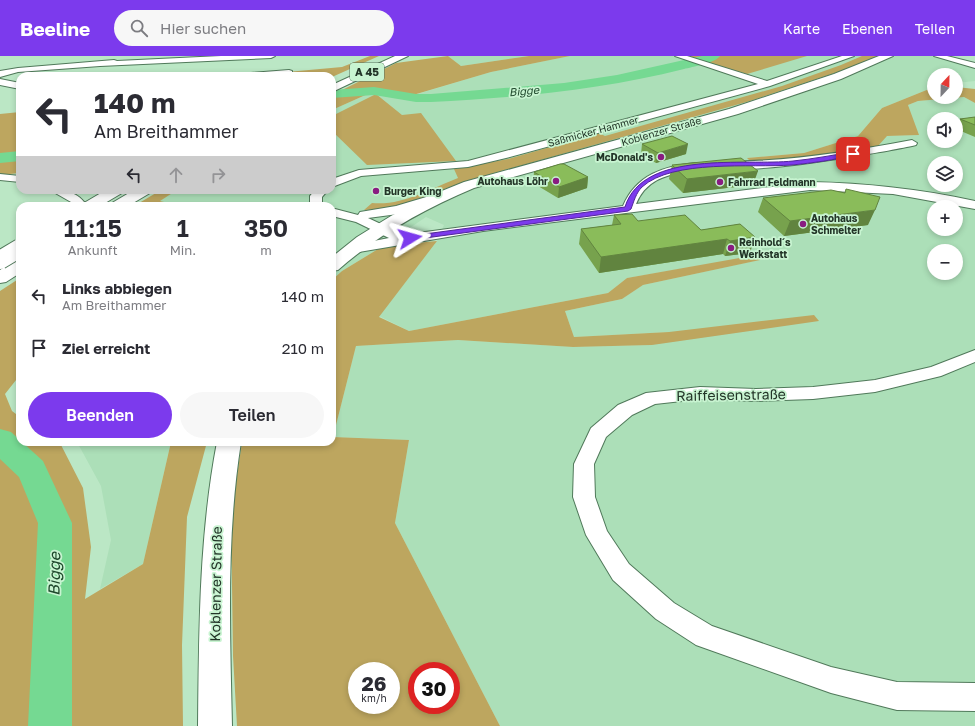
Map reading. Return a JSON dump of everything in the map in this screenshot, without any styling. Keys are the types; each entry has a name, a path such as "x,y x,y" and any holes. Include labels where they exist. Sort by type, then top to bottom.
{"main road":[{"name":"A 45","path":"336,78 387,56"},
{"name":"A 45","path":"336,86 403,56"},
{"name":"Koblenzer Straße","path":"336,263 385,227 439,196 496,177 755,105 814,85 888,56"},
{"path":"96,202 110,194"},
{"path":"124,202 138,194"},
{"path":"0,259 16,250"},
{"path":"0,278 16,268"},
{"name":"Koblenzer Straße","path":"215,726 215,547 221,481 228,446"}],"street":[{"path":"103,64 143,56"},
{"path":"0,74 47,67 271,56"},
{"name":"Saßmicker Hammer","path":"336,182 359,173 468,164 496,158 767,84 850,56"},
{"path":"939,56 975,66"},
{"path":"682,57 767,84"},
{"path":"0,82 16,85"},
{"path":"628,209 632,197 640,186 653,177 683,168 710,165 793,163 822,160 912,143"},
{"path":"0,177 16,179"},
{"path":"353,249 437,234 810,186 895,190 931,195 975,205"},
{"path":"64,194 75,199 78,202"},
{"path":"336,213 364,214 398,210 439,196"},
{"path":"336,213 385,227 437,234"},
{"path":"364,214 385,227 397,237 410,238"},
{"path":"0,259 16,259"},
{"name":"Raiffeisenstraße","path":"975,356 935,372 875,386 813,393 756,395 700,393 652,398 625,410 598,433 584,464 584,497 597,535 622,572 665,611 705,636 831,680 897,696 975,697"}],"shaded area":[{"path":"370,56 379,56 336,75 336,72 287,72 342,67"},
{"path":"448,56 529,56 461,66"},
{"path":"448,56 461,66 529,56 570,56 491,72 413,95 377,90 336,93 396,63"},
{"path":"570,56 944,56 975,64 975,81 963,82 963,68 927,68 927,90 882,108 858,136 804,153 748,158 805,159 887,136 918,135 908,105 918,101 927,100 927,104 963,104 964,97 975,103 975,726 500,726 395,523 409,440 336,437 336,425 356,346 458,340 573,347 652,345 669,332 574,337 565,311 622,299 643,285 759,260 762,255 627,278 608,293 409,331 379,316 437,241 444,225 426,217 342,271 336,276 336,202 159,201 170,194 336,194 336,108 377,90 414,95 491,72"},
{"path":"807,56 747,74 687,57"},
{"path":"862,56 878,56 856,66 750,101 466,181 386,209 364,210 372,203 394,202 416,196 458,178 454,169 508,159 599,133 605,136 782,86"},
{"path":"963,88 975,89 975,103 964,97"},
{"path":"927,90 927,100 918,101 908,105 919,135 887,136 878,146 805,159 751,162 747,158 804,153 858,136 882,108"},
{"path":"370,93 336,108 336,97"},
{"path":"376,94 402,115 421,113 456,161 367,165 336,135 336,114"},
{"path":"16,112 16,173 0,175 0,114"},
{"path":"154,194 171,194 160,201 164,202 141,202"},
{"path":"437,241 379,317 409,331 608,293 627,278 762,254 760,260 643,285 622,299 565,311 574,337 669,332 814,315 819,321 652,345 573,347 458,340 356,346 336,425 336,276 342,271 383,246"},
{"path":"16,281 16,380 5,394 12,411 16,414 16,446 62,446 83,488 91,547 85,599 143,564 170,446 206,446 187,517 182,645 183,726 0,726 0,291"},
{"path":"336,437 409,440 395,523 500,726 237,726 233,656 231,515 241,446 336,446"},
{"path":"79,446 170,446 143,564 100,589 111,540 101,486"}],"building":[{"path":"975,117 975,125 963,120 963,119"},
{"path":"672,136 688,144 658,153 642,144"},
{"path":"741,158 758,171 687,179 672,165"},
{"path":"564,164 588,177 559,187 534,172"},
{"path":"846,189 880,197 875,210 790,221 763,198 831,190 845,193"},
{"path":"632,214 638,221 685,215 701,230 740,224 755,237 730,241 727,239 601,257 581,229 621,224 614,215"}],"waterway":[{"name":"Bigge","path":"336,94 374,91 416,98 431,98 538,90 591,84 617,79 697,62 714,56"},
{"name":"Bigge","path":"0,158 16,156"},
{"name":"Bigge","path":"0,440 32,470 55,523 50,726"}],"place":[{"name":"McDonald's","path":"661,157"},
{"name":"Autohaus Löhr","path":"556,181"},
{"name":"Fahrrad Feldmann","path":"720,182"},
{"name":"Burger King","path":"376,191"},
{"name":"Autohaus Schmelter","path":"803,224"},
{"name":"Reinhold´s Werkstatt","path":"731,248"}],"route":[{"path":"410,238 422,238 437,234 628,209 632,197 640,186 653,177 669,171 689,167 793,163 822,160 853,154"}]}
